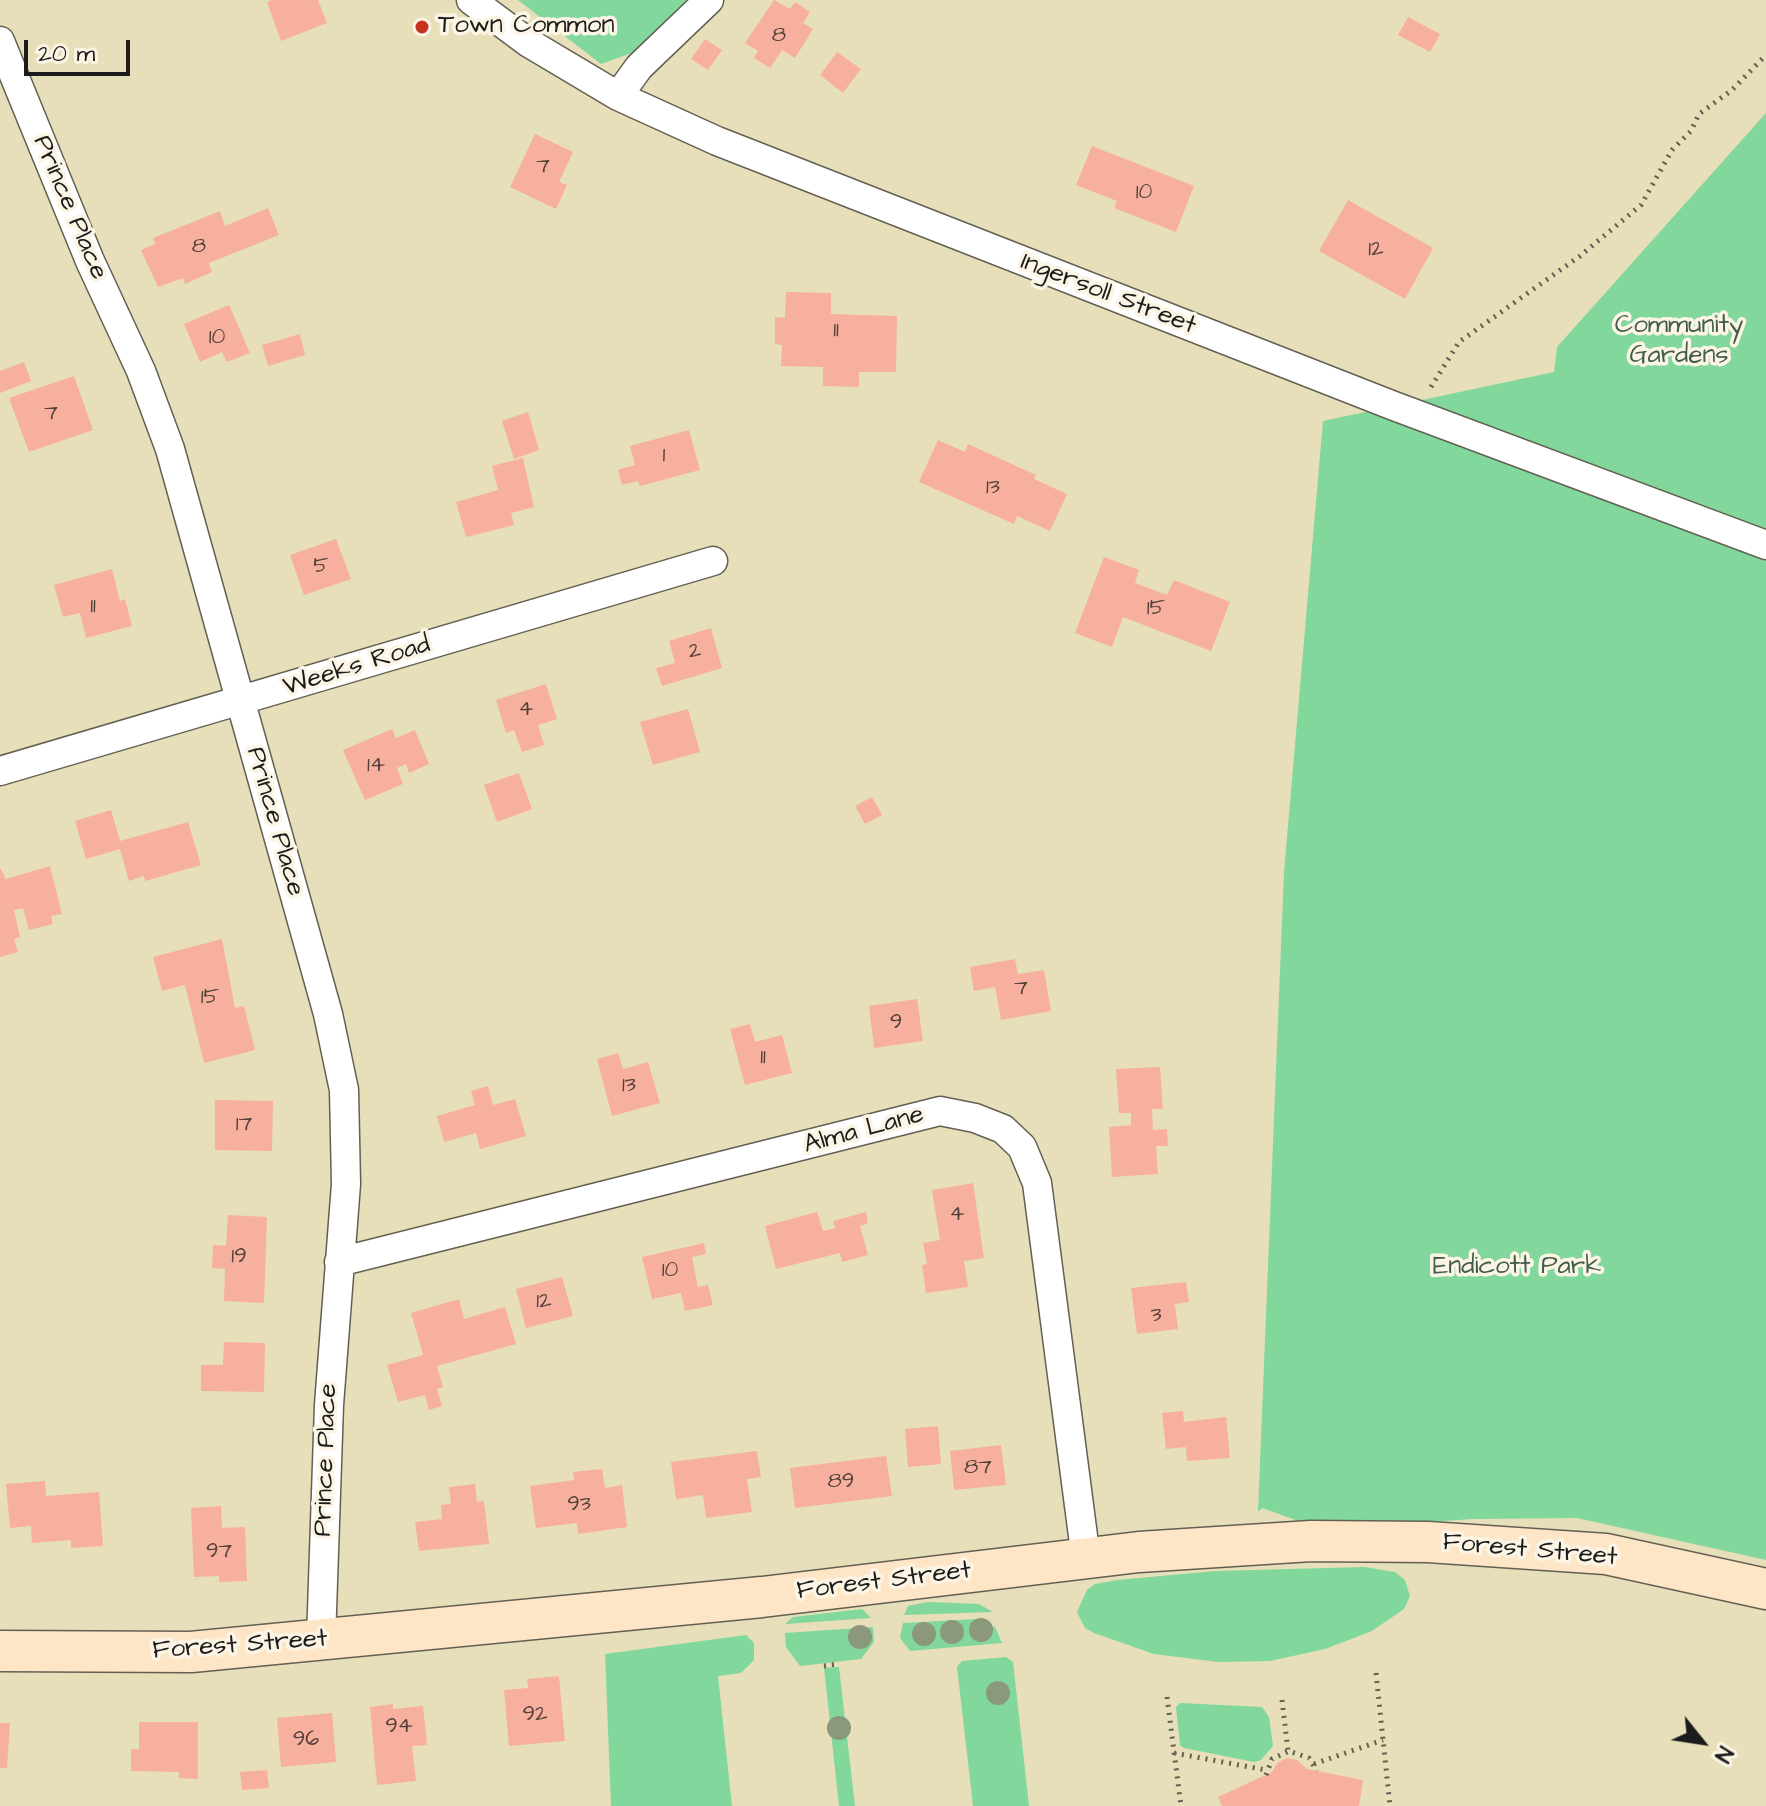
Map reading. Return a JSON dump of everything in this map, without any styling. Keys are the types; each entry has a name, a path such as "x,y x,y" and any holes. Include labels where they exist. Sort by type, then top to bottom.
{"street":[{"name":"Ingersoll Street","path":"471,0 529,43 618,96 717,141 1414,414 1766,545"},
{"path":"618,96 639,67 709,0"},
{"name":"Prince Place","path":"0,41 90,261 141,371 170,449 328,1014 344,1090 346,1184 329,1405 321,1640"},
{"name":"Weeks Road","path":"0,771 713,561"},
{"name":"Alma Lane","path":"339,1262 940,1111 975,1118 1003,1129 1022,1147 1037,1183 1086,1559"},
{"name":"Forest Street","path":"0,1651 191,1652 762,1597 1086,1559 1260,1544 1428,1542 1606,1554 1766,1589"}],"path":[{"path":"1414,414 1459,342 1580,256 1641,205 1672,150 1691,131 1699,114 1732,90 1766,55"},
{"path":"824,1666 838,1664"},
{"path":"1376,1673 1390,1806"},
{"path":"1167,1697 1181,1806"},
{"path":"1282,1700 1288,1751"},
{"path":"1174,1753 1266,1772 1272,1759 1288,1751 1304,1755 1315,1767 1383,1740"}],"green space":[{"path":"518,0 692,0 640,50 601,64"},
{"name":"Endicott Park","path":"1766,113 1766,1560 1577,1518 1473,1519 1321,1529 1262,1508 1258,1512 1284,872 1323,421 1554,372 1557,347"},
{"path":"1364,1567 1395,1572 1405,1580 1410,1596 1404,1609 1372,1631 1325,1649 1270,1661 1218,1662 1154,1654 1094,1633 1085,1628 1077,1612 1087,1590 1095,1584 1117,1580 1216,1571"},
{"path":"928,1602 979,1604 993,1612 904,1615 908,1606"},
{"path":"862,1609 871,1618 785,1624 793,1617"},
{"path":"976,1619 995,1627 1002,1643 910,1651 900,1638 903,1623"},
{"path":"873,1627 874,1642 861,1659 800,1666 786,1647 785,1633"},
{"path":"746,1635 754,1643 754,1660 741,1673 718,1676 732,1806 611,1806 605,1654"},
{"path":"1006,1657 1013,1662 1029,1806 973,1806 957,1667 962,1661"},
{"path":"839,1667 855,1806 839,1806 824,1668"},
{"path":"1180,1703 1262,1707 1269,1717 1273,1746 1261,1760 1254,1762 1184,1748 1180,1745 1176,1707"}],"building":[{"path":"318,0 327,23 281,41 267,2"},
{"path":"774,0 790,9 795,2 810,12 803,23 813,29 795,58 782,50 770,68 754,58 758,51 745,43"},
{"path":"1408,17 1440,34 1430,52 1398,35"},
{"path":"705,39 722,50 708,70 691,59"},
{"path":"837,52 861,69 843,93 820,75"},
{"path":"535,134 573,152 559,182 567,185 556,209 510,187"},
{"path":"1092,146 1194,186 1176,232 1114,208 1117,201 1076,185"},
{"path":"1348,200 1433,248 1405,299 1319,251"},
{"path":"268,208 279,235 209,263 212,272 185,284 183,278 158,287 141,250 155,244 153,238 220,211 225,226"},
{"path":"786,292 831,293 831,314 897,316 896,372 859,372 859,387 823,386 823,367 781,366 782,345 775,344 775,317 785,318"},
{"path":"229,305 250,353 227,362 222,352 200,362 184,324"},
{"path":"300,334 305,355 268,366 262,345"},
{"path":"24,362 31,381 0,393 0,371"},
{"path":"74,376 93,430 29,452 9,398"},
{"path":"528,412 539,450 514,459 502,421"},
{"path":"689,430 700,470 640,486 638,481 622,485 618,470 635,465 630,446"},
{"path":"938,440 965,452 968,444 1036,475 1034,479 1067,494 1050,531 1017,516 1014,524 919,482"},
{"path":"523,458 534,507 511,513 514,525 466,537 456,502 498,490 492,466"},
{"path":"336,539 351,579 304,595 290,555"},
{"path":"1104,557 1139,570 1135,583 1167,595 1174,580 1230,602 1211,651 1123,617 1112,647 1075,633"},
{"path":"112,569 120,601 125,599 132,626 86,638 80,613 63,617 54,585"},
{"path":"711,628 722,668 662,686 656,668 675,663 669,641"},
{"path":"546,684 557,719 538,725 544,745 522,752 514,730 506,733 496,700"},
{"path":"688,709 700,752 653,765 640,722"},
{"path":"392,729 396,738 415,730 429,764 409,773 406,764 397,768 403,784 365,800 343,750"},
{"path":"519,773 532,809 497,822 484,785"},
{"path":"872,797 882,815 865,824 855,806"},
{"path":"111,810 120,841 188,822 201,865 145,881 144,876 129,881 120,849 86,859 75,821"},
{"path":"50,866 62,914 51,916 53,924 29,930 23,908 14,910 20,937 14,939 18,952 0,957 0,868 6,879"},
{"path":"222,939 235,1008 244,1006 255,1050 204,1063 185,985 162,991 153,957"},
{"path":"1015,959 1018,974 1044,970 1051,1011 1001,1020 995,987 974,991 970,967"},
{"path":"917,999 923,1041 874,1048 869,1006"},
{"path":"750,1024 755,1042 782,1035 792,1073 745,1085 730,1029"},
{"path":"618,1053 623,1069 648,1062 660,1103 612,1116 597,1059"},
{"path":"1160,1067 1163,1109 1152,1109 1153,1130 1167,1129 1168,1146 1156,1146 1158,1174 1112,1177 1109,1127 1131,1125 1131,1113 1119,1113 1116,1069"},
{"path":"488,1086 493,1105 515,1099 526,1136 480,1149 476,1133 444,1142 437,1116 475,1105 471,1091"},
{"path":"215,1100 273,1101 272,1151 215,1150"},
{"path":"973,1183 984,1258 964,1261 968,1287 926,1293 922,1265 927,1264 923,1243 940,1240 932,1190"},
{"path":"817,1212 823,1231 835,1228 833,1221 866,1212 868,1223 860,1226 868,1255 842,1262 840,1253 776,1269 765,1226"},
{"path":"228,1215 267,1217 264,1303 224,1301 225,1269 212,1268 213,1245 226,1246"},
{"path":"704,1243 706,1254 692,1257 698,1287 708,1285 713,1305 685,1311 681,1293 652,1299 642,1257"},
{"path":"562,1277 573,1316 526,1328 516,1289"},
{"path":"1186,1282 1189,1302 1175,1304 1178,1329 1137,1334 1131,1288"},
{"path":"459,1299 464,1319 505,1307 516,1344 437,1366 443,1387 437,1389 442,1406 429,1410 425,1395 398,1402 387,1365 423,1355 411,1313"},
{"path":"224,1342 265,1343 264,1392 201,1391 201,1365 223,1365"},
{"path":"1183,1411 1184,1422 1226,1417 1230,1458 1187,1461 1186,1447 1166,1449 1162,1413"},
{"path":"938,1426 941,1464 908,1467 905,1429"},
{"path":"1001,1445 1006,1485 954,1490 950,1451"},
{"path":"757,1451 761,1477 747,1479 752,1512 706,1518 703,1495 676,1499 671,1462"},
{"path":"886,1456 892,1496 795,1508 790,1468"},
{"path":"602,1469 605,1488 622,1485 627,1527 578,1534 577,1523 536,1528 530,1486 574,1480 573,1472"},
{"path":"45,1481 46,1496 99,1492 103,1546 71,1548 71,1540 32,1543 31,1526 10,1528 6,1484"},
{"path":"475,1484 477,1502 484,1501 489,1544 419,1551 415,1522 442,1519 441,1505 451,1504 449,1487"},
{"path":"221,1506 222,1528 245,1527 247,1581 219,1582 219,1576 194,1577 191,1508"},
{"path":"559,1676 565,1741 509,1746 504,1690 528,1688 527,1679"},
{"path":"393,1704 393,1709 423,1706 427,1745 412,1746 416,1781 377,1785 370,1707"},
{"path":"332,1713 336,1762 281,1767 277,1718"},
{"path":"139,1722 198,1722 198,1779 179,1778 179,1772 131,1771 131,1749 139,1749"},
{"path":"0,1723 10,1723 7,1768 0,1768"},
{"path":"1287,1758 1297,1760 1307,1769 1363,1780 1359,1806 1222,1806 1218,1797 1272,1772 1277,1763"},
{"path":"267,1770 269,1788 242,1790 240,1772"}],"place":[{"name":"Town Common","path":"422,27"}],"park label":[{"name":"Community Gardens","path":"1679,342"}]}
